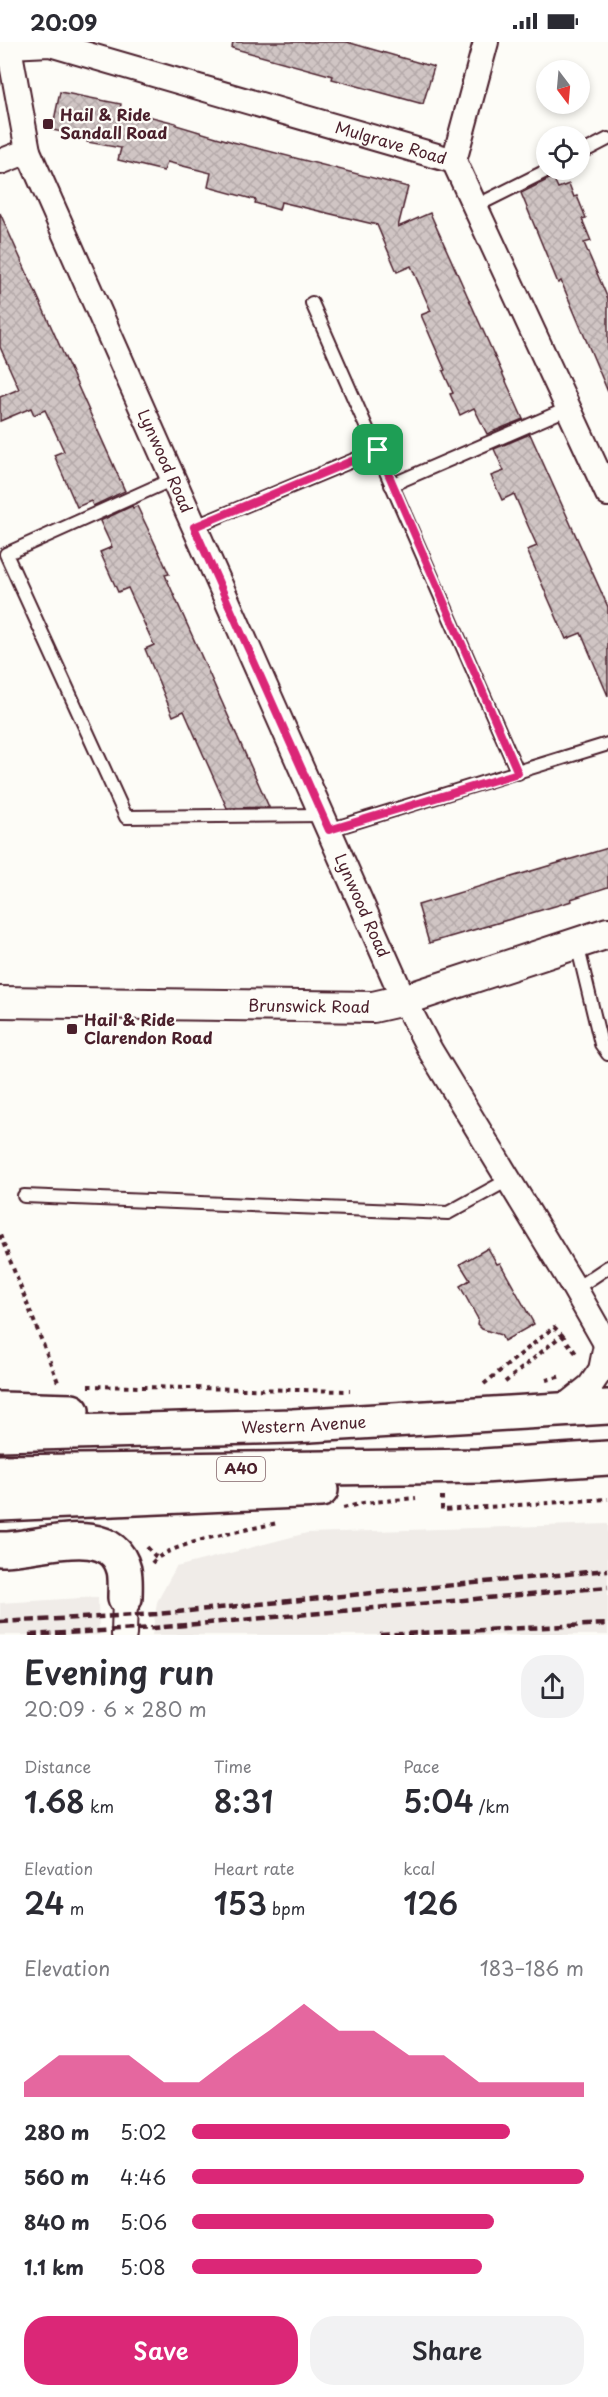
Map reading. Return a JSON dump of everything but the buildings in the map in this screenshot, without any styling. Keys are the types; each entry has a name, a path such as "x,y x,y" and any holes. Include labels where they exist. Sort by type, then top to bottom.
{"highway":[{"name":"Western Avenue","path":"0,1434 293,1426 608,1407"},
{"path":"0,1409 69,1411 293,1426"},
{"name":"A40","path":"0,1472 483,1466 608,1458"},
{"name":"A40","path":"0,1504 379,1487 483,1466"},
{"path":"0,1549 86,1540 102,1543 113,1550 119,1558 124,1571 125,1598"}],"street":[{"path":"454,161 486,42"},
{"name":"Mulgrave Road","path":"8,44 50,44 454,161 608,494"},
{"name":"Lynwood Road","path":"8,44 28,151 404,1000 430,1050 607,1346 602,1370 590,1386 560,1410"},
{"path":"0,162 28,151"},
{"name":"Brunswick Road","path":"0,1002 373,1007 404,1000 608,933"},
{"path":"124,1635 125,1598"}],"lane":[{"path":"590,148 608,139"},
{"path":"476,206 536,176"},
{"path":"312,303 518,773"},
{"path":"391,485 569,408"},
{"path":"194,527 378,450"},
{"path":"173,479 6,554 126,817 326,823 518,773 608,744"},
{"path":"577,944 601,1044 608,1054"},
{"path":"24,1196 448,1213 508,1180"},
{"path":"575,1289 608,1267"}],"path":[{"path":"0,1234 60,1386 48,1385"},
{"path":"484,1384 554,1327 581,1360"},
{"path":"510,1386 499,1387 562,1335"},
{"path":"543,1380 566,1375"},
{"path":"83,1386 352,1391"},
{"path":"476,1390 488,1389"},
{"path":"442,1496 442,1510 608,1499"},
{"path":"125,1598 156,1557 174,1548 288,1520"}],"shaded area":[{"path":"608,1524 608,1635 152,1635 157,1602 176,1567 307,1533"},
{"path":"98,1597 99,1635 0,1635 0,1603"}],"railway":[{"path":"0,1622 157,1614 608,1570"},
{"path":"29,1635 153,1628 608,1587"},
{"path":"380,1635 608,1624"}],"place":[{"name":"Hail & Ride Sandall Road","path":"48,124"},
{"name":"Hail & Ride Clarendon Road","path":"72,1029"}],"route":[{"path":"378,450 391,485 518,773 329,830 194,527 378,450"}]}
